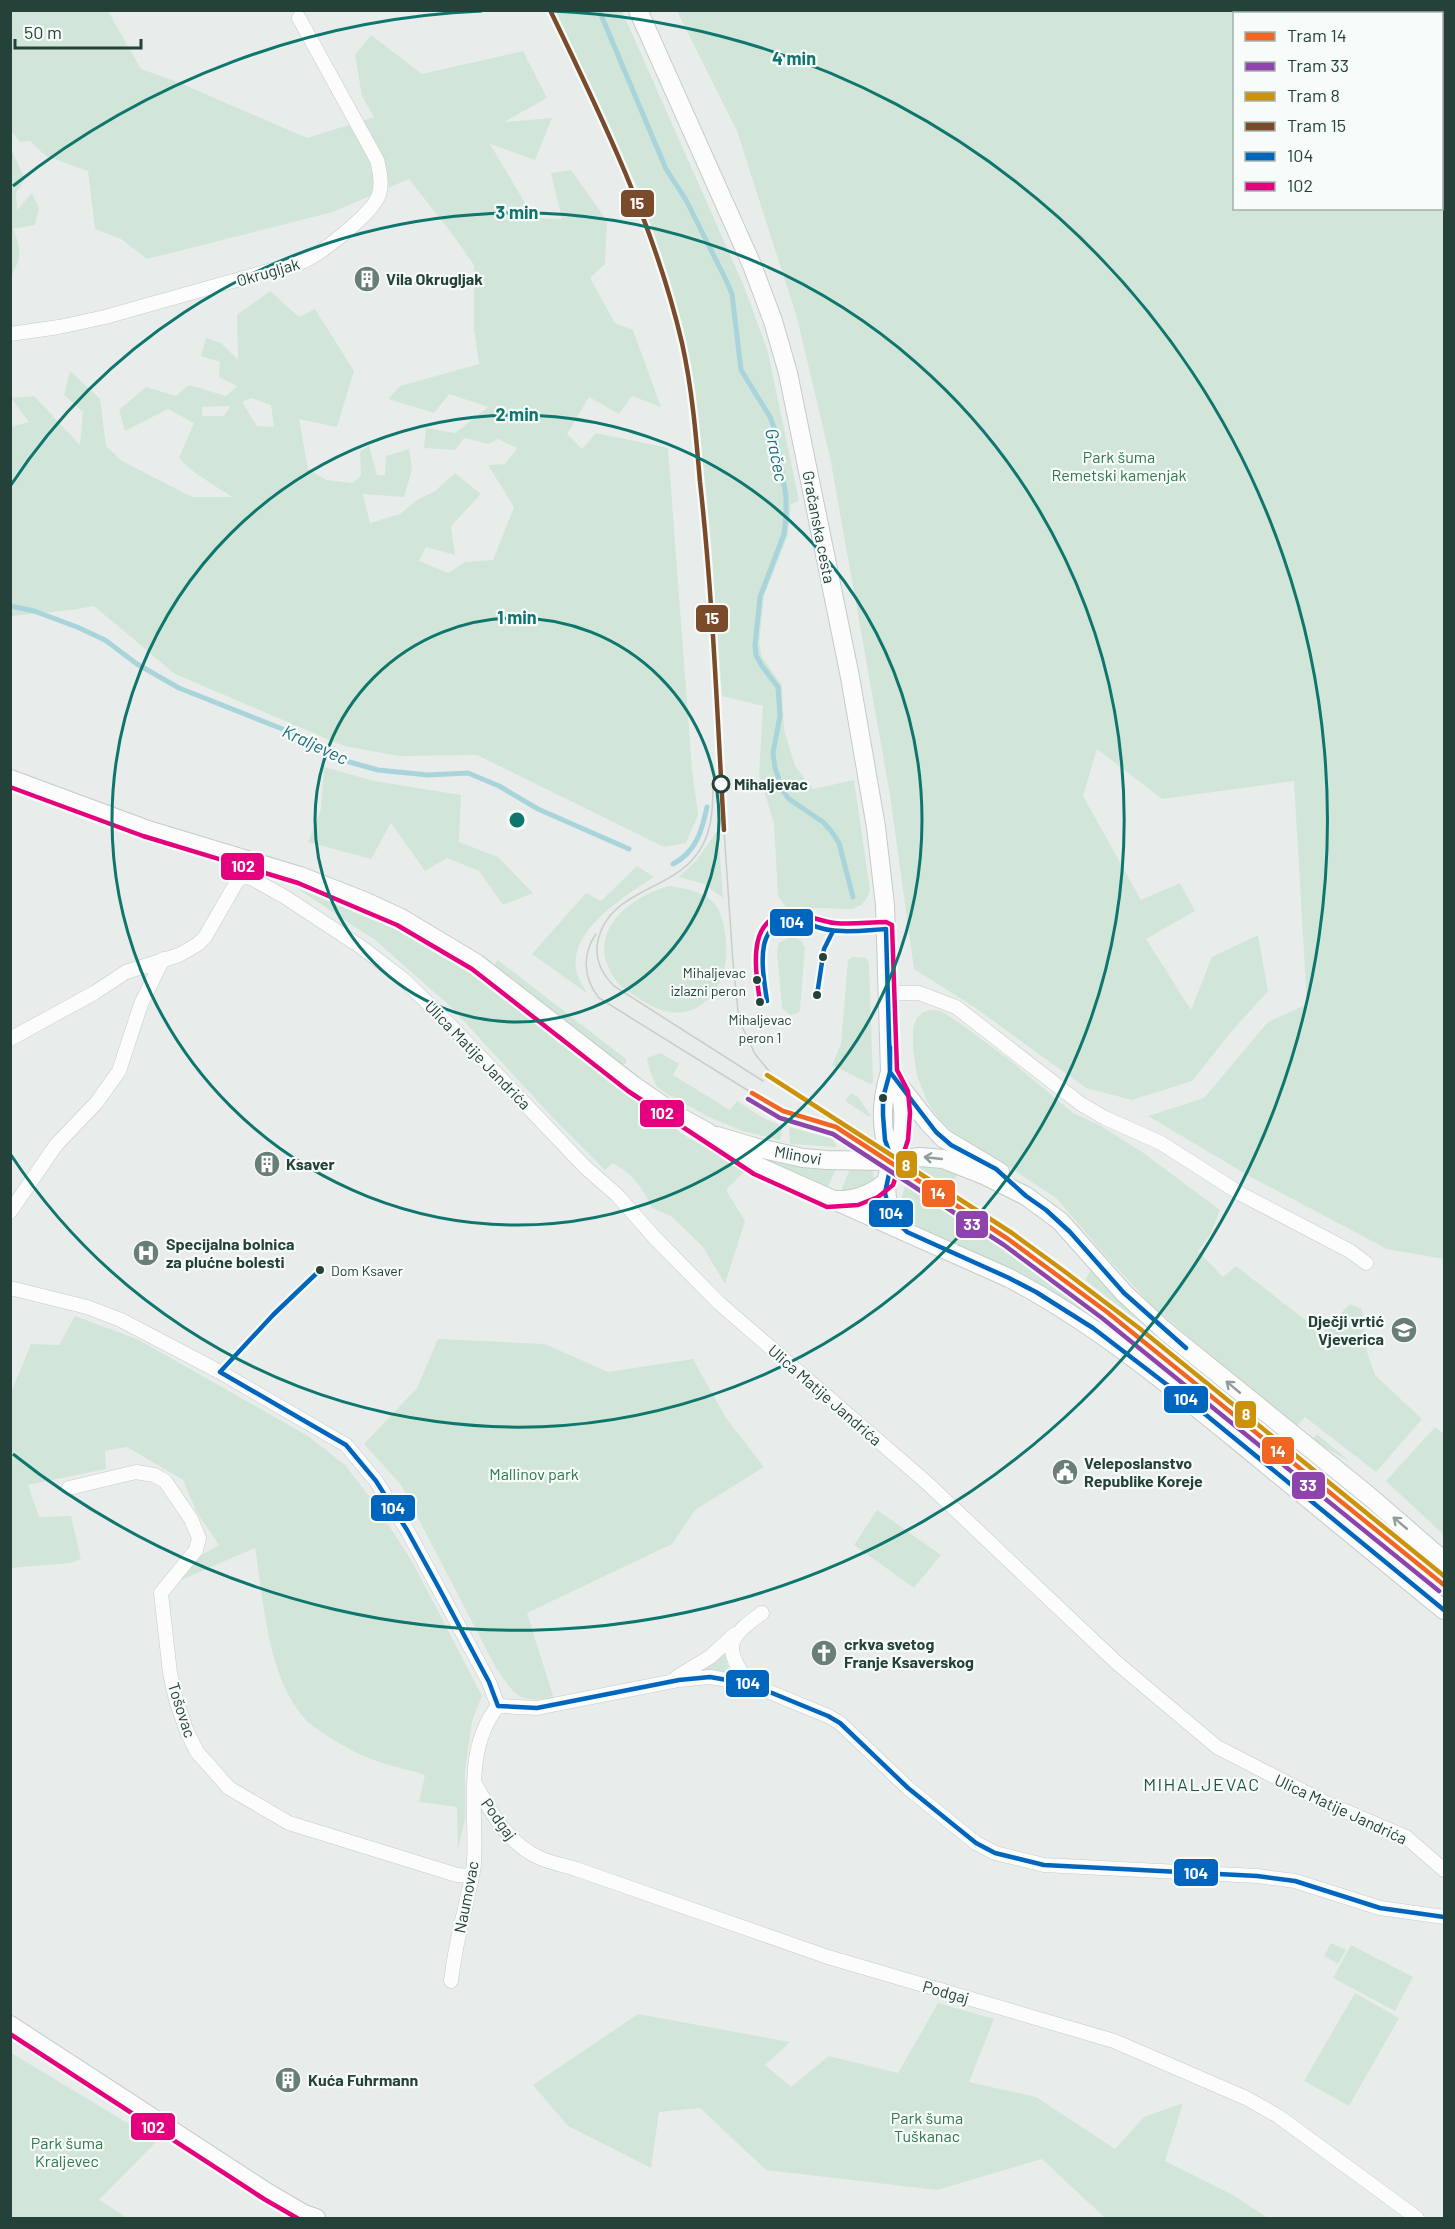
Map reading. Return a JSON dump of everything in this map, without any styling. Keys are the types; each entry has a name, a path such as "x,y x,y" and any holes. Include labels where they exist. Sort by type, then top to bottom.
{"main road":[{"name":"Gračanska cesta","path":"638,10 752,265 782,350 850,677 873,809 885,905 894,1077 903,1112 900,1143 892,1160 885,1193 889,1209 898,1225 907,1232"},
{"name":"Mlinovi","path":"10,780 145,829 309,879 364,900 400,918 476,963 633,1085 758,1168 1009,1278 1060,1306 1093,1328 1200,1410 1444,1610"},
{"path":"894,1077 943,1138 996,1169 1059,1221 1124,1293 1164,1330 1369,1496 1444,1561"},
{"name":"Mlinovi","path":"707,1132 754,1147 803,1158 843,1161 920,1157 943,1159 986,1176 1026,1196"},
{"path":"829,1200 856,1198 874,1191 886,1182"},
{"path":"10,2025 268,2193 304,2214 316,2218"}],"street":[{"name":"Okrugljak","path":"10,334 105,317 304,261 326,248 366,213 379,195 380,171 377,160 299,18"},
{"name":"Ulica Matije Jandrića","path":"163,959 188,951 205,937 239,878 245,876 285,897 360,947 403,979 450,1025 585,1167 617,1194 655,1238 718,1303 926,1482 1117,1663 1217,1747 1326,1803 1406,1837 1444,1870"},
{"path":"10,1039 94,993 126,972 163,959"},
{"path":"10,1212 56,1145 97,1102 119,1071 141,1004 163,959"},
{"path":"888,993 919,993 956,1007 1081,1104 1105,1118 1161,1143 1241,1194 1350,1251 1366,1263"},
{"path":"10,1288 87,1307 121,1320 235,1381 346,1446 376,1481 407,1530 489,1682 498,1706 537,1708 696,1677 750,1684 840,1723 908,1788 976,1843 995,1852 1044,1865 1257,1876 1295,1881 1380,1908 1444,1917"},
{"name":"Tošovac","path":"69,1488 136,1472 154,1475 165,1481 191,1519 199,1538 196,1550 161,1593 170,1673 176,1700 197,1752 229,1788 289,1823 458,1875 472,1876"},
{"path":"671,1681 710,1657 762,1613"},
{"path":"735,1634 733,1654 736,1664 750,1684"},
{"name":"Naumovac","path":"451,1981 472,1876 475,1784 481,1732 488,1718 498,1706"},
{"name":"Podgaj","path":"475,1784 498,1824 512,1841 539,1858 828,1958 1114,2041 1246,2098 1278,2116 1417,2218"}],"green space":[{"path":"11,11 108,11 141,69 180,83 307,138 374,117 362,96 355,55 371,35 422,74 523,51 547,98 504,122 552,118 535,160 490,144 534,218 562,219 551,173 571,170 607,221 605,264 590,278 615,323 633,330 661,407 632,396 619,414 589,397 567,434 582,449 596,433 668,448 692,769 698,815 686,843 664,847 477,755 399,756 344,746 175,674 94,606 11,616 11,427 29,422 11,398 34,396 80,445 83,412 64,395 70,371 100,399 106,446 122,461 192,497 232,497 195,473 179,458 194,423 168,409 125,431 119,410 146,387 176,396 189,385 226,396 237,386 219,377 220,362 201,356 206,338 221,343 238,360 237,315 270,291 299,317 315,309 354,371 337,427 299,419 308,469 326,480 353,483 361,475 360,452 369,445 377,475 385,475 386,456 409,449 412,470 404,497 363,494 370,523 400,514 417,500 435,491 455,473 481,494 451,526 455,555 426,547 419,561 448,573 465,562 493,560 514,507 488,465 505,464 517,448 498,439 488,444 464,438 455,450 424,448 426,428 455,433 488,407 449,394 434,413 388,399 400,386 479,364 474,329 474,265 409,179 333,212 147,259 121,239 95,229 88,171 46,156 30,141 20,142 11,131","holes":["251,398 271,405 274,427 257,426 242,402","230,406 224,416 202,416 202,407"]},
{"path":"554,11 622,11 743,284 768,352 799,501 791,504 788,535 764,596 759,643 762,657 782,685 784,730 795,766 813,789 854,780 870,890 864,902 852,909 786,907 778,896 774,823 759,775 763,706 722,696 710,530 695,390 659,249 638,189"},
{"name":"Park šuma Remetski kamenjak","path":"677,11 1444,11 1444,1259 1387,1249 1249,1176 1148,1116 1204,1098 1268,1022 1307,1004 1294,781 1162,799 1097,749 1083,796 1141,900 1180,883 1195,911 1146,939 1191,1010 1212,957 1258,935 1268,991 1231,1032 1192,1081 1132,1100 1086,1088 974,1007 914,969 890,795 830,457 797,318 737,131"},
{"path":"11,149 25,179 16,193 17,210 32,193 39,208 35,225 13,229 19,253 11,277"},
{"path":"324,767 374,781 461,795 459,842 498,857 533,893 503,905 479,871 447,858 425,871 391,823 371,859 308,842 321,809"},
{"path":"718,830 723,898 704,884 679,877 696,861"},
{"path":"637,866 654,877 600,916 580,943 576,958 577,974 588,994 532,954 586,893 601,901"},
{"path":"293,881 391,922 474,972 648,1109 687,1137 746,1170 726,1190 745,1221 725,1284 703,1247 671,1216 652,1208 641,1188 626,1172 613,1163 605,1170 554,1119 450,1006 375,940 292,885"},
{"path":"668,886 696,892 711,900 719,911 725,933 726,953 723,972 716,989 706,1001 693,1010 677,1013 659,1009 618,983 608,966 604,950 606,936 613,922 624,910 637,900"},
{"path":"792,936 802,941 805,948 800,1010 790,1015 782,1008 777,952 779,943"},
{"path":"853,957 867,958 869,964 873,1082 870,1084 832,1065 841,1044 848,960"},
{"path":"498,960 626,1059 626,1064 621,1064 496,966 495,963"},
{"path":"941,1011 961,1024 1011,1061 1073,1113 1099,1125 1142,1152 1220,1210 1210,1235 1198,1251 1223,1277 1236,1266 1322,1333 1350,1304 1362,1309 1367,1352 1375,1375 1422,1419 1376,1472 1305,1417 1296,1427 1151,1305 1056,1198 953,1133 939,1119 928,1103 917,1076 913,1049 913,1028 917,1018 923,1012"},
{"path":"661,1053 679,1064 673,1075 730,1110 737,1101 783,1127 780,1140 742,1131 705,1115 657,1087 647,1058"},
{"path":"851,1093 858,1097 871,1116 845,1101"},
{"path":"789,1127 833,1139 837,1147 790,1144"},
{"path":"765,1157 836,1169 827,1189 763,1160"},
{"path":"928,1166 958,1174 949,1187 918,1168"},
{"path":"850,1169 872,1170 875,1180 872,1185 840,1193"},
{"path":"907,1180 1007,1246 1130,1338 1023,1275 917,1226 903,1204 902,1196"},
{"path":"1091,1270 1139,1322 1085,1280"},
{"path":"75,1316 139,1340 308,1436 345,1465 373,1501 413,1563 482,1696 472,1721 465,1771 465,1819 458,1850 457,1807 419,1802 425,1775 375,1761 346,1747 305,1719 292,1702 282,1682 269,1638 255,1548 181,1580 179,1573 184,1565 219,1545 197,1513 183,1480 127,1447 105,1451 106,1469 28,1485 39,1517 71,1516 81,1559 70,1563 11,1568 10,1395 31,1344 59,1345"},
{"name":"Mallinov park","path":"438,1339 545,1344 608,1372 693,1359 726,1418 764,1467 695,1510 672,1544 527,1613 554,1699 524,1698 509,1686 496,1668 401,1485 364,1444 417,1388"},
{"path":"1435,1427 1444,1434 1444,1535 1386,1481"},
{"path":"1317,1434 1349,1461 1312,1440"},
{"path":"877,1510 941,1555 914,1588 854,1545"},
{"path":"723,1652 731,1673 704,1673 701,1665"},
{"path":"1331,1943 1346,1950 1338,1964 1324,1956"},
{"path":"1351,1945 1413,1977 1395,2011 1333,1978"},
{"path":"1355,1993 1399,2018 1349,2106 1304,2081"},
{"name":"Park šuma Tuškanac","path":"938,2003 994,2019 969,2082 1036,2097 1115,2149 1144,2117 1183,2103 1165,2161 1233,2195 1268,2218 1105,2218 1042,2159 937,2190 766,2170 700,2108 659,2112 651,2168 568,2126 533,2085 638,2014 790,2042 765,2065 791,2087 829,2056 898,2073"},
{"name":"Park šuma Kraljevec","path":"10,2052 157,2141 99,2200 128,2218 11,2218"}],"waterway":[{"name":"Gračec","path":"599,10 666,169 686,200 732,294 741,370 770,417 775,430 786,497 786,517 784,534 760,597 756,655 778,687 780,716 773,753 775,768 783,791 789,799 823,822 832,832 839,843 853,897"},
{"name":"Kraljevec","path":"10,606 34,611 77,627 105,640 137,664 179,688 285,730 346,761 378,770 428,775 468,773 499,786 538,809 629,849"},
{"path":"673,864 693,847 703,824 707,807"}],"tram line":[{"name":"15","path":"550,10 589,91 642,215 671,300 682,343 693,412 708,569 724,830"},
{"path":"713,784 710,823 700,850 682,869 640,893 614,912 604,924 598,940 598,959 605,976 614,986 763,1081"},
{"path":"724,830 739,1020 755,1054 785,1085"},
{"path":"596,934 588,950 586,966 590,982 599,998 752,1093"},
{"name":"8","path":"767,1075 1012,1233 1064,1271 1139,1328 1444,1576"},
{"name":"14","path":"752,1093 783,1111 836,1127 1008,1239 1107,1312 1444,1585"},
{"name":"33","path":"748,1099 780,1118 833,1134 1004,1245 1102,1318 1439,1591"}],"transit line":[{"name":"102","path":"10,787 143,836 298,883 397,925 472,969 628,1091 754,1174 827,1207 858,1205 878,1197 893,1185 908,1140 910,1113 908,1091 897,1070 892,925 886,922 835,923 799,915 782,916 769,921 757,943 756,973 760,1002"},
{"name":"104","path":"767,1001 763,949 766,937 773,928 783,923 798,922 837,931 886,929"},
{"name":"104","path":"886,929 890,1072 883,1098 883,1115 885,1140 892,1160 885,1193 889,1209 895,1220 907,1232 1009,1278 1093,1328 1200,1410 1444,1610"},
{"name":"104","path":"817,995 824,949 833,931"},
{"name":"104","path":"890,1047 890,1072 936,1132 951,1145 996,1169 1026,1196 1046,1210 1070,1232 1124,1293 1186,1348"},
{"name":"104","path":"220,1372 273,1315 320,1270"},
{"name":"104","path":"220,1372 346,1445 376,1481 407,1530 440,1590 489,1682 498,1706"},
{"name":"104","path":"498,1706 537,1708 679,1680 710,1677 750,1684 840,1723 908,1788 976,1843 995,1853 1044,1865 1257,1876 1295,1881 1380,1908 1444,1917"},
{"name":"102","path":"10,2034 264,2199 297,2218"}],"place":[{"name":"Vila Okrugljak","path":"367,279"},
{"name":"Mihaljevac","path":"721,784"},
{"name":"Mihaljevac izlazni peron","path":"757,980"},
{"name":"Mihaljevac peron 1","path":"760,1002"},
{"name":"Ksaver","path":"267,1164"},
{"name":"Specijalna bolnica za plućne bolesti","path":"146,1253"},
{"name":"Dom Ksaver","path":"320,1270"},
{"name":"Dječji vrtić Vjeverica","path":"1404,1330"},
{"name":"Veleposlanstvo Republike Koreje","path":"1065,1472"},
{"name":"crkva svetog Franje Ksaverskog","path":"824,1653"},
{"name":"Kuća Fuhrmann","path":"288,2080"}],"district":[{"name":"MIHALJEVAC","path":"1202,1785"}]}
